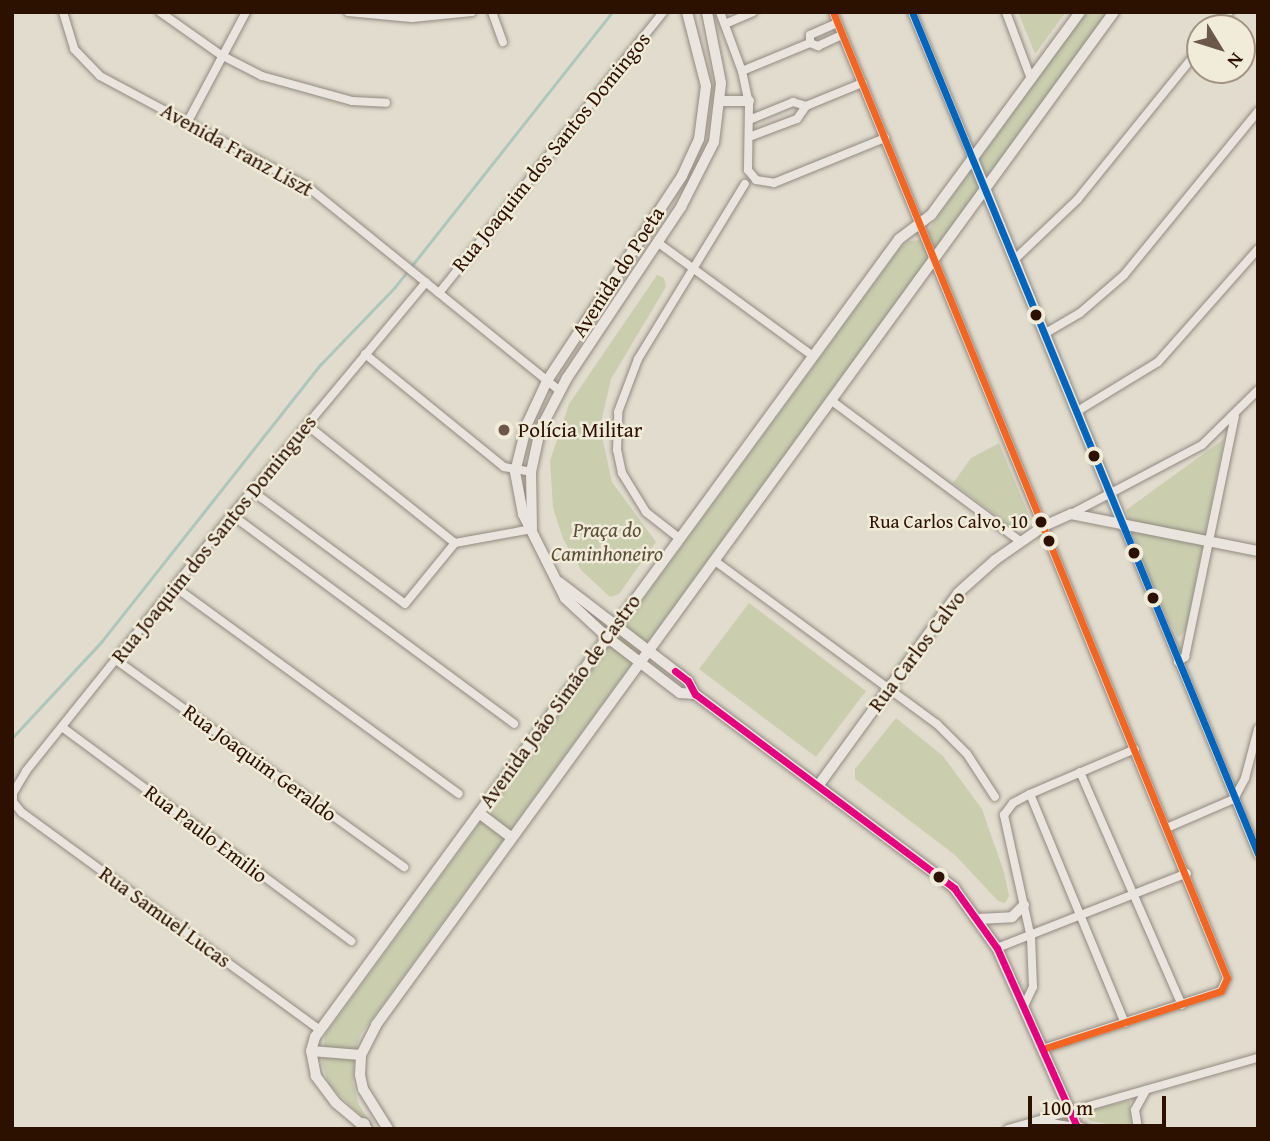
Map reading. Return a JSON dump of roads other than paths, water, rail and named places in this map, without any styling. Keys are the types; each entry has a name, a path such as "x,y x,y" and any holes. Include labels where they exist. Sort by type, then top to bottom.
{"main road":[{"name":"Avenida do Poeta","path":"687,12 706,86 699,139 682,176 547,381 527,424 515,472 523,514 565,598 607,637 680,693 695,694"},
{"name":"Avenida do Poeta","path":"532,529 531,472 540,430 560,391 706,163 722,101 707,12"},
{"name":"Avenida João Simão de Castro","path":"311,1051 320,1030 899,239 920,223 973,159 1080,12"},
{"name":"Avenida João Simão de Castro","path":"361,1055 376,1024 936,261 1114,12"},
{"path":"722,101 749,101"},
{"name":"Avenida do Poeta","path":"559,582 688,681 695,694 946,882 978,919 997,948 1070,1111 1081,1128"},
{"path":"478,813 512,838"},
{"path":"978,919 1012,917 1024,905"},
{"path":"364,1128 323,1088 311,1051 361,1055 363,1089 388,1129"}],"street":[{"name":"Avenida Franz Liszt","path":"63,12 74,49 86,64 187,123 308,187 560,391"},
{"path":"160,12 221,55 296,87 352,101 386,103"},
{"path":"187,123 246,12"},
{"path":"348,12 412,18 472,12"},
{"path":"492,12 503,42"},
{"name":"Rua Joaquim dos Santos Domingos","path":"439,293 663,12"},
{"path":"720,12 742,71 749,101 748,170 756,180 774,183 885,138"},
{"path":"726,23 752,12"},
{"path":"833,12 1169,828 1227,978 1221,991 1182,1006 1043,1049"},
{"path":"912,12 1258,854"},
{"path":"1006,12 1031,79"},
{"path":"810,43 810,35 837,23"},
{"path":"742,71 810,43 818,46 842,35"},
{"path":"1015,259 1077,200 1186,65"},
{"path":"749,137 797,119 806,106 862,83"},
{"path":"749,120 793,102 806,106"},
{"path":"1044,334 1080,313 1124,275 1258,111"},
{"path":"679,538 646,512 622,474 615,430 625,387 638,359 696,269 745,184"},
{"path":"657,242 813,356"},
{"path":"1076,412 1158,362 1258,249"},
{"name":"Rua Joaquim dos Santos Domingues","path":"13,802 16,785 423,280"},
{"path":"365,354 515,472 531,472"},
{"name":"Rua Carlos Calvo","path":"818,786 958,593 1045,526 1112,496 1192,452 1235,416 1258,390"},
{"path":"832,401 1021,542"},
{"path":"1178,662 1185,657 1235,416"},
{"path":"307,425 454,543"},
{"path":"252,491 405,604 454,543 532,529"},
{"path":"1071,514 1258,551"},
{"path":"232,515 514,724"},
{"path":"715,561 951,737 995,797"},
{"path":"174,587 459,794"},
{"name":"Rua Joaquim Geraldo","path":"117,660 404,867"},
{"name":"Rua Paulo Emilio","path":"62,727 351,941"},
{"path":"1169,828 1234,799 1245,778 1258,729"},
{"path":"1024,1006 1033,987 1031,938 1003,823 1007,808 1030,794 1135,749"},
{"path":"1080,772 1182,1006"},
{"path":"1030,794 1125,1023"},
{"name":"Rua Samuel Lucas","path":"13,802 22,813 320,1030"},
{"path":"997,948 1017,937 1031,938 1187,873"},
{"path":"1008,1129 1258,1058"},
{"path":"1138,1129 1135,1110 1146,1090"},
{"path":"1035,1121 1081,1128"}],"waterway":[{"path":"12,738 102,641 320,365 395,287 612,12"}],"place":[{"name":"Polícia Militar","path":"504,430"},
{"name":"Rua Carlos Calvo, 10","path":"1041,522"}],"park label":[{"name":"Praça do Caminhoneiro","path":"607,542"}]}
